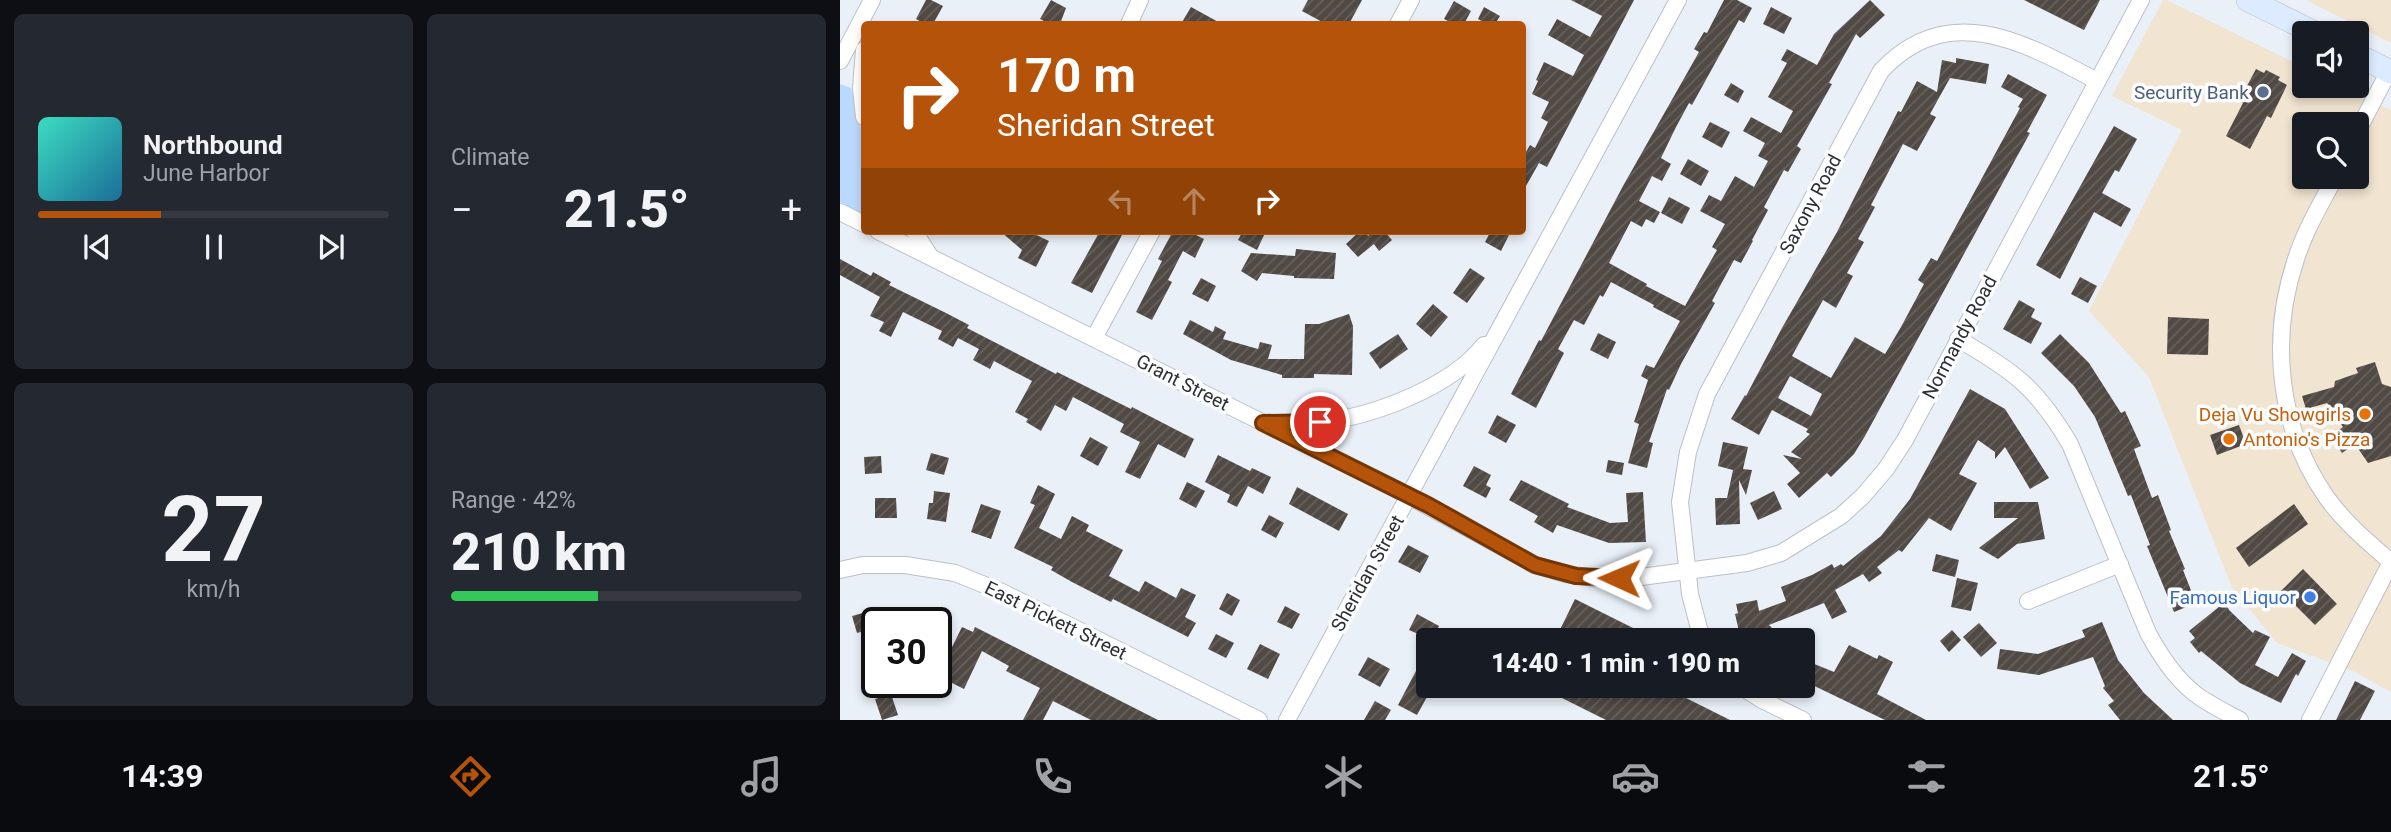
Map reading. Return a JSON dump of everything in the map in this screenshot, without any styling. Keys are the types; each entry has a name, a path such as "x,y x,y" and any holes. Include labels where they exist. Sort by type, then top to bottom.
{"main road":[{"path":"2248,0 2292,22"},
{"path":"2369,61 2390,71"}],"street":[{"path":"870,21 874,0"},
{"path":"862,21 874,0"},
{"path":"1130,21 1140,0"},
{"path":"1400,21 1411,0"},
{"name":"Sheridan Street","path":"1287,720 1678,0"},
{"name":"Normandy Road","path":"1686,571 1747,563 1781,553 1841,516 1886,469 1905,440 2141,0"},
{"path":"840,61 861,23"},
{"name":"Saxony Road","path":"1699,628 1686,571 1680,502 1688,452 1707,394 1881,71 1893,55 1913,38 1955,23 1986,27 2009,34 2097,81"},
{"path":"861,66 861,88"},
{"path":"2368,112 2390,71"},
{"path":"2310,720 2391,562 2349,524 2327,498 2295,438 2284,395 2280,346 2287,287 2309,226 2328,189"},
{"path":"840,212 861,222"},
{"name":"Grant Street","path":"886,235 1409,496 1535,565 1596,578 1641,577 1686,571"},
{"path":"917,235 931,258"},
{"path":"1094,338 1150,235"},
{"name":"Sheridan Street","path":"1263,423 1320,422 1387,407 1448,377 1472,360 1508,316"},
{"path":"1958,339 2010,370 2035,392 2053,416 2070,444 2148,633 2177,677 2199,697 2240,720"},
{"path":"2028,601 2120,564"},
{"name":"East Pickett Street","path":"840,570 863,565 905,565 955,573 1002,592 1259,720"},
{"path":"1759,698 1803,720"}],"shaded area":[{"path":"2163,0 2292,62 2292,98 2366,98 2391,110 2391,692 2355,672 2277,643 2232,588 2149,377 2089,311 2182,130 2112,96"},
{"path":"2306,0 2391,0 2391,43 2369,32 2369,21 2348,21"},
{"path":"840,84 851,88 861,129 861,213 840,202"}],"building":[{"path":"926,0 943,6 935,21 916,19"},
{"path":"1051,0 1066,8 1061,21 1040,19"},
{"path":"1308,0 1362,0 1351,21 1320,21 1302,11"},
{"path":"1571,0 1634,0 1547,167 1539,163 1526,186 1526,152 1530,145 1535,148 1548,122 1541,118 1549,102 1532,94 1538,81 1536,80 1544,62 1573,76 1584,55 1548,35 1557,19 1590,37 1602,16"},
{"path":"1724,0 1737,0 1752,8 1744,23 1739,20 1692,105 1689,103 1676,127 1661,158 1671,164 1662,181 1652,176 1639,201 1660,212 1654,223 1646,219 1642,227 1631,221 1609,263 1685,306 1717,250 1712,247 1725,224 1700,211 1709,195 1721,201 1735,176 1754,187 1768,161 1758,156 1765,143 1743,131 1751,117 1781,133 1793,111 1768,97 1787,63 1781,60 1787,49 1817,65 1834,34 1870,0 1885,15 1860,38 1856,34 1797,146 1801,149 1788,172 1784,170 1764,207 1768,210 1753,241 1741,263 1734,260 1712,301 1715,303 1669,390 1667,389 1649,442 1653,443 1647,468 1628,463 1639,424 1634,422 1648,380 1641,376 1646,365 1654,368 1680,321 1653,307 1654,305 1611,282 1603,297 1600,295 1584,325 1574,320 1558,349 1564,353 1536,408 1511,394 1699,52 1694,49 1704,32 1707,33"},
{"path":"2024,0 2100,0 2084,30"},
{"path":"1454,1 1471,11 1466,21 1444,19"},
{"path":"1191,7 1217,21 1183,21"},
{"path":"1484,7 1500,16 1497,21 1478,19"},
{"path":"1771,7 1792,18 1784,34 1763,24"},
{"path":"1956,58 1989,64 1986,84 1950,78 1930,114 1936,117 1917,151 1903,144 1871,205 1875,207 1858,239 1864,242 1847,273 1853,276 1836,308 1823,300 1792,356 1831,378 1855,337 1885,354 1901,327 1924,284 1918,280 1931,258 1937,261 2020,108 2018,107 2023,99 2001,87 2008,74 2047,95 2027,132 2030,133 1854,454 1831,477 1827,473 1799,498 1787,484 1800,473 1783,455 1802,459 1791,452 1810,434 1806,432 1808,429 1772,410 1759,435 1731,419 1837,232 1898,111 1901,112 1917,81 1937,92 1942,60 1956,63","holes":["1790,376 1822,394 1811,416 1778,398"]},
{"path":"2256,69 2264,73 2266,70 2280,77 2278,80 2287,85 2271,118 2267,116 2250,149 2226,136 2243,103 2239,101"},
{"path":"1731,83 1744,91 1738,103 1724,95"},
{"path":"1710,122 1730,132 1722,148 1702,137"},
{"path":"2114,126 2137,139 2119,172 2115,170 2102,193 2131,209 2121,227 2094,212 2060,279 2036,265"},
{"path":"1688,159 1709,171 1701,186 1680,174"},
{"path":"1669,197 1690,208 1682,224 1661,213"},
{"path":"1005,235 1036,235 1049,241 1036,267 1018,258 1022,250"},
{"path":"1098,235 1122,235 1092,293 1071,283"},
{"path":"1171,235 1196,235 1204,239 1195,258 1183,251 1168,280 1172,282 1152,320 1136,312 1162,261 1158,259"},
{"path":"1241,235 1264,235 1257,250 1238,240"},
{"path":"1356,235 1388,235 1392,240 1379,251 1374,244 1358,257 1346,244"},
{"path":"1489,235 1509,235 1501,251 1485,242"},
{"path":"1296,249 1336,253 1334,279 1294,278 1262,273 1257,281 1241,271 1251,253 1295,256"},
{"path":"840,259 871,276 873,272 891,282 889,285 969,325 967,328 1056,374 1057,372 1131,409 1132,407 1194,439 1185,458 1158,444 1140,479 1125,472 1140,442 1120,432 1124,424 1073,397 1066,411 1055,405 1041,431 1015,412 1032,381 994,361 990,369 973,360 979,349 958,338 953,347 938,339 942,331 903,312 891,337 879,331 884,322 870,316 880,297 840,275"},
{"path":"1470,268 1485,278 1467,303 1453,293"},
{"path":"2080,277 2097,286 2088,303 2071,294"},
{"path":"1201,278 1216,286 1208,302 1192,294"},
{"path":"2019,300 2035,309 2031,317 2042,323 2031,344 2003,329"},
{"path":"1433,304 1448,317 1431,337 1416,324"},
{"path":"1349,314 1353,326 1352,375 1314,374 1314,378 1282,378 1282,375 1231,360 1183,334 1190,320 1213,332 1215,326 1226,332 1223,339 1258,349 1260,342 1272,345 1268,359 1304,359 1305,324 1319,324"},
{"path":"2168,317 2209,319 2208,355 2167,354"},
{"path":"1598,333 1616,342 1608,359 1590,350"},
{"path":"1398,334 1408,349 1380,369 1369,353"},
{"path":"2060,334 2089,363 2121,413 2125,411 2141,446 2134,449 2152,498 2158,495 2196,603 2174,612 2147,546 2150,545 2131,495 2128,496 2095,417 2074,386 2041,353"},
{"path":"2375,362 2382,384 2391,387 2391,456 2368,463 2355,444 2342,453 2331,436 2343,427 2327,403 2306,409 2302,396 2334,387 2335,381 2358,373 2356,368"},
{"path":"1970,389 2005,409 2049,478 2030,489 2005,447 1995,459 1995,452 1978,440 1959,474 1977,483 1951,531 1929,518 1902,552 1899,550 1877,567 1882,573 1869,582 1863,574 1835,590 1847,612 1832,619 1824,603 1769,625 1772,628 1738,628 1736,604 1757,600 1759,611 1786,601 1781,587 1832,564 1834,568 1841,564 1843,566 1881,536 1910,499"},
{"path":"1497,415 1516,425 1506,443 1488,433"},
{"path":"2239,425 2246,444 2217,455 2210,435"},
{"path":"1090,437 1108,447 1098,466 1080,456"},
{"path":"1723,442 1748,447 1743,469 1752,470 1746,495 1739,480 1740,524 1716,525 1715,498 1727,498 1733,470 1718,466"},
{"path":"931,453 949,458 944,475 926,470"},
{"path":"1218,455 1250,471 1252,468 1271,477 1263,494 1248,486 1237,507 1227,502 1230,495 1205,482"},
{"path":"881,456 882,473 865,474 864,457"},
{"path":"1608,460 1624,463 1622,475 1606,472"},
{"path":"1474,466 1491,475 1486,485 1491,488 1486,498 1463,486"},
{"path":"1521,480 1569,504 1567,507 1610,523 1628,522 1626,493 1643,492 1646,542 1609,543 1557,525 1553,533 1534,522 1538,516 1509,500"},
{"path":"1187,482 1205,491 1196,508 1179,499"},
{"path":"1038,485 1055,494 1039,528 1061,539 1072,516 1089,525 1086,531 1123,550 1109,576 1139,592 1145,581 1176,598 1181,588 1196,595 1185,617 1196,623 1188,637 1113,599 1111,602 1051,570 1053,567 1014,548 1035,505 1030,503"},
{"path":"1297,487 1348,514 1339,531 1289,504"},
{"path":"934,491 950,493 946,522 927,519"},
{"path":"1774,491 1782,509 1758,520 1750,503"},
{"path":"875,498 896,498 897,518 875,518"},
{"path":"1994,502 2038,502 2045,539 2017,544 1998,559 1979,548 2018,518 1994,518"},
{"path":"981,504 1001,511 991,539 971,532"},
{"path":"2294,504 2308,524 2249,567 2236,548"},
{"path":"1269,515 1284,523 1276,538 1261,530"},
{"path":"1408,545 1429,556 1420,573 1398,562"},
{"path":"1936,554 1959,560 1955,577 1932,571"},
{"path":"2303,569 2337,604 2315,625 2281,591"},
{"path":"1957,578 1978,583 1971,611 1951,607"},
{"path":"1227,593 1240,600 1232,616 1219,609"},
{"path":"1575,599 1633,628 1561,628"},
{"path":"2225,602 2229,610 2253,633 2255,630 2270,637 2255,665 2278,677 2292,653 2306,661 2281,703 2240,683 2201,651 2199,653 2190,642 2195,638 2189,631"},
{"path":"1285,606 1300,614 1292,629 1277,622"},
{"path":"861,614 861,632 857,633 852,616"},
{"path":"1417,614 1439,626 1416,628 1416,633 1409,630"},
{"path":"2102,622 2118,660 2144,693 2173,720 2120,720 2108,705 2114,701 2103,688 2105,686 2093,657 2039,675 1997,669 2000,649 2038,654 2085,637 2082,630"},
{"path":"1979,623 1997,643 1981,657 1963,637"},
{"path":"962,627 973,632 975,627 1158,720 1091,720 1053,701 1043,720 1023,720 1040,688 1006,671 1009,666 982,651 964,689 952,683 952,647"},
{"path":"1952,630 1961,640 1949,652 1940,641"},
{"path":"1216,634 1234,643 1226,658 1208,649"},
{"path":"1260,644 1280,654 1268,679 1247,669"},
{"path":"1849,645 1877,659 1879,655 1893,662 1877,694 1926,720 1885,720 1815,686 1815,664 1834,672"},
{"path":"1368,657 1390,669 1380,687 1358,675"},
{"path":"1416,671 1416,698 1426,698 1417,715 1398,705"},
{"path":"2355,681 2375,691 2360,720 2336,720"},
{"path":"892,698 898,715 882,720 875,699"},
{"path":"1562,698 1686,698 1730,720 1606,720"},
{"path":"1375,701 1391,710 1385,720 1364,720"}],"place":[{"name":"Security Bank","path":"2263,92"},
{"name":"Deja Vu Showgirls","path":"2365,414"},
{"name":"Antonio's Pizza","path":"2229,439"},
{"name":"Famous Liquor","path":"2310,597"}],"route":[{"path":"1320,422 1263,423 1428,505 1535,565 1576,576 1619,578"}]}
